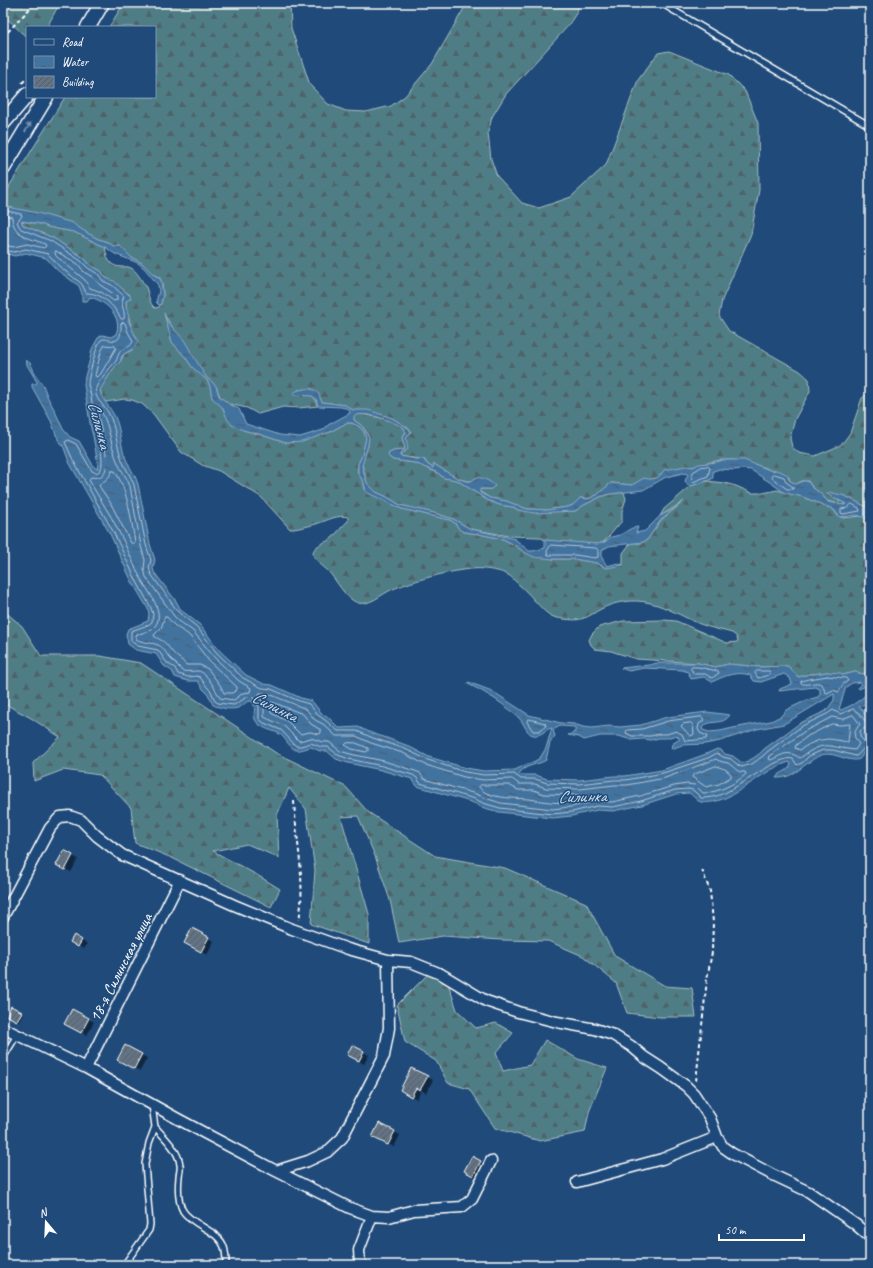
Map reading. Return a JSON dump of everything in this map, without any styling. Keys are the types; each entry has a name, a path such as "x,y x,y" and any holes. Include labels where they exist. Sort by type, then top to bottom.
{"main road":[{"path":"89,23 102,3"},
{"path":"3,123 26,96"},
{"path":"7,163 45,98"}],"street":[{"path":"3,917 50,828 60,817 70,816 81,820 97,836 122,855 234,905 297,931 348,949 388,960 411,962 435,971 486,1001 512,1010 557,1022 595,1029 613,1035 686,1086 694,1094 710,1118 717,1138 723,1147 788,1184 809,1192 855,1224 870,1237"},
{"name":"18-я Силинская улица","path":"86,1068 180,880"},
{"path":"276,1171 308,1161 327,1152 342,1138 384,1056 389,1028 388,960"},
{"path":"3,1028 86,1068 276,1171 350,1208 372,1216 389,1217 414,1210 462,1207 472,1199 491,1161"},
{"path":"578,1182 662,1160 717,1138"},
{"path":"360,1265 359,1250 372,1216"}],"lane":[{"path":"661,3 870,126"},
{"path":"3,1058 18,1035"},
{"path":"124,1265 149,1230 150,1224 146,1164 149,1143 155,1128 152,1105"},
{"path":"155,1128 178,1157 180,1166 179,1195 182,1210 191,1220 218,1237 223,1245 226,1265"}],"path":[{"path":"3,37 35,3"},
{"path":"294,801 301,873 301,906 297,931"},
{"path":"694,1094 707,979 712,952 713,922 710,891 702,870"}],"green space":[{"path":"3,3 62,3 56,10 48,26 26,26 26,35 20,32 10,21 3,18"},
{"path":"124,3 290,3 291,28 310,85 328,104 346,111 366,112 391,106 405,96 432,64 467,3 579,3 577,12 568,26 506,94 492,117 488,133 491,159 497,176 522,203 539,208 571,197 606,165 638,80 658,53 669,51 729,75 745,91 758,123 759,190 751,234 722,300 719,316 729,331 800,371 809,379 810,391 795,419 790,438 792,447 799,453 815,456 841,445 850,433 862,398 870,392 870,506 865,506 845,496 827,494 846,504 844,505 827,501 808,481 802,481 796,484 789,480 789,477 765,467 734,460 720,460 688,468 664,471 659,478 632,485 611,483 597,495 588,499 580,498 573,505 568,507 547,510 527,509 506,501 490,498 479,491 480,489 491,489 494,486 475,478 472,481 462,480 434,464 433,468 427,464 425,460 400,456 400,454 405,451 406,438 411,432 408,428 392,418 368,411 353,410 345,405 322,402 318,394 312,389 298,390 314,397 318,406 299,408 283,407 258,414 247,408 229,404 220,397 216,386 206,377 165,316 172,342 192,367 207,380 212,397 243,430 286,443 330,432 346,423 352,423 360,427 366,438 362,456 358,464 358,473 364,483 365,491 402,509 450,520 464,532 503,539 524,552 553,559 574,559 597,563 604,567 623,565 623,553 629,545 632,543 641,543 647,540 661,520 683,502 660,516 664,509 691,486 707,481 736,486 752,493 763,493 777,490 803,497 833,509 838,516 843,518 861,516 870,519 870,671 862,674 855,672 843,675 827,672 799,677 787,666 759,667 729,664 715,667 698,663 636,659 611,651 595,649 589,640 592,634 599,627 623,621 676,621 727,643 738,641 736,636 732,633 704,625 659,605 641,601 628,601 613,604 579,620 553,617 544,611 510,576 485,569 451,572 424,579 400,586 367,603 358,603 349,598 331,574 317,561 313,554 316,547 334,536 348,521 348,517 336,517 311,525 290,529 261,497 219,471 202,465 181,452 154,415 142,404 125,399 106,402 102,398 100,389 113,369 120,362 124,354 132,350 137,338 132,330 126,306 126,301 130,295 106,278 101,271 90,265 84,258 53,238 23,225 21,221 74,232 105,247 111,263 121,267 130,267 137,273 145,285 151,303 155,308 159,307 161,304 163,295 160,278 153,274 142,263 132,258 120,246 113,246 98,239 72,223 3,206 3,201 10,185 64,98 156,98 156,26 110,26"},
{"path":"360,414 386,419 399,424 406,432 402,437 405,448 404,450 389,453 388,456 393,460 415,463 438,473 444,478 457,480 487,500 500,505 513,507 518,510 575,511 600,497 624,492 626,499 622,511 622,521 604,542 597,544 559,542 545,540 539,537 509,536 471,529 453,519 400,505 376,492 367,483 362,464 368,445 367,433 362,426 353,419 354,415"},
{"path":"3,610 22,626 41,656 100,656 141,663 276,753 346,787 368,812 435,856 505,868 586,903 615,956 665,986 692,988 696,1017 660,1017 627,1013 616,983 583,956 548,941 501,940 443,936 399,943 390,900 375,856 358,816 341,817 369,914 369,944 311,924 315,870 306,809 289,788 277,815 279,858 247,844 213,851 280,889 271,907 172,858 135,843 131,808 100,775 63,770 34,781 33,763 60,737 31,718 3,703"},
{"path":"430,972 448,983 457,1010 476,1028 496,1023 513,1033 496,1053 503,1071 530,1065 545,1040 578,1059 607,1068 589,1112 585,1132 540,1141 495,1128 469,1089 448,1083 436,1061 405,1042 397,1005"}],"water":[{"name":"Силинка","path":"3,206 38,213 73,223 98,239 113,246 120,246 132,258 142,263 161,280 163,295 161,304 159,305 156,302 159,291 158,285 138,263 115,254 105,247 74,232 21,221 23,225 53,238 84,258 90,265 101,271 106,278 114,281 131,298 126,301 129,316 128,320 138,342 134,348 122,356 120,362 113,369 100,390 102,397 115,417 124,454 138,484 150,544 155,560 153,568 154,572 181,610 200,625 220,651 246,675 264,684 272,685 301,698 312,701 322,714 327,716 339,728 358,727 406,745 429,757 466,768 484,771 515,770 540,758 546,748 552,728 538,735 531,734 521,720 507,708 482,691 468,684 468,682 492,691 529,715 583,727 592,728 641,725 667,717 707,712 730,715 723,721 708,723 702,728 703,730 709,732 771,721 781,716 786,710 807,700 818,697 820,694 820,689 815,687 779,691 780,689 792,684 790,678 784,674 761,682 754,681 750,675 735,674 712,682 704,677 691,679 688,672 682,670 644,668 629,671 621,668 657,663 698,663 715,667 729,664 759,667 787,666 799,677 827,672 840,673 843,675 855,672 862,674 870,671 870,684 859,689 858,687 861,684 860,682 852,683 846,687 839,709 841,710 854,704 870,692 870,701 859,707 863,710 864,714 870,710 870,714 867,718 870,722 870,731 863,735 865,737 870,737 870,750 864,752 860,759 857,760 850,760 824,754 788,776 776,778 779,774 788,769 791,764 789,762 780,765 735,793 718,801 701,802 689,793 676,794 642,805 613,811 597,810 572,816 552,818 499,812 417,786 412,779 336,759 327,751 320,751 311,747 302,750 293,749 283,736 263,727 258,723 254,716 254,704 252,701 234,709 213,705 208,694 198,681 188,681 175,677 172,671 164,666 156,654 136,650 128,644 126,634 128,629 148,621 148,609 131,580 110,534 69,462 51,421 32,387 32,384 36,384 37,382 27,365 26,360 31,364 35,374 43,385 63,429 70,437 79,441 94,467 97,469 98,464 84,385 85,376 92,349 98,338 102,335 111,337 116,334 118,328 115,316 107,306 96,299 90,297 87,301 82,301 82,294 79,286 57,270 46,258 26,253 15,256 3,253","holes":["834,694 834,700 826,711 800,723 754,758 742,763 733,756 725,754 721,750 717,749 662,770 625,776 579,780 547,779 536,775 519,774 527,767 546,760 550,743 555,736 553,730 560,726 575,727 575,732 568,735 579,737 584,740 600,736 619,736 631,740 651,740 676,735 680,739 672,744 671,749 682,745 705,744 720,741 757,729 784,724"]},
{"path":"164,313 166,320 184,340 206,377 216,386 219,396 229,404 239,409 246,424 280,435 300,437 323,430 328,425 350,413 349,409 341,407 318,406 316,399 312,396 294,395 293,393 302,389 313,389 318,393 322,402 345,405 353,410 368,410 392,418 408,428 411,432 406,438 408,449 400,454 400,456 423,459 433,468 434,464 463,480 471,481 477,477 487,480 495,486 491,489 480,489 480,493 490,498 506,501 527,509 547,510 568,507 573,505 580,498 588,499 597,495 611,483 632,485 644,478 656,478 664,470 686,466 693,467 699,464 723,460 744,460 772,471 776,470 787,474 789,480 796,484 807,481 828,502 844,505 846,504 827,494 829,492 845,496 865,506 870,506 870,519 857,515 840,517 833,509 803,497 785,493 751,470 743,469 720,469 713,471 712,479 691,486 685,481 688,474 683,473 666,477 643,490 610,494 600,497 575,511 534,513 518,510 513,507 500,505 487,500 457,480 444,478 438,473 415,463 393,460 388,456 389,453 404,450 405,448 402,437 406,433 404,428 387,420 365,414 354,416 354,420 362,426 369,437 362,466 367,483 376,492 400,505 453,519 471,529 515,539 529,551 545,548 545,540 597,544 605,542 611,537 620,535 632,528 638,527 636,533 645,531 660,516 672,510 684,501 661,520 647,540 643,542 609,546 602,550 602,558 607,566 618,563 623,565 606,568 597,563 574,559 534,557 503,539 464,532 450,520 402,509 366,492 364,483 358,473 358,464 362,456 366,438 360,427 352,423 346,423 330,432 302,442 286,443 243,430 232,425 222,407 212,398 210,386 207,380 192,367 172,342"}],"building":[{"path":"64,850 73,855 65,870 56,865"},
{"path":"192,928 209,937 201,952 184,943"},
{"path":"74,935 82,940 78,947 70,942"},
{"path":"11,1006 22,1012 17,1021 7,1016"},
{"path":"72,1009 89,1018 81,1033 64,1024"},
{"path":"125,1045 142,1054 134,1069 117,1060"},
{"path":"352,1045 364,1051 359,1061 347,1055"},
{"path":"411,1068 428,1076 420,1090 416,1088 411,1097 400,1090"},
{"path":"379,1123 395,1131 388,1145 372,1137"},
{"path":"472,1156 481,1161 473,1176 464,1171"},
{"path":"331,1262 331,1265 311,1265 311,1264"}]}
